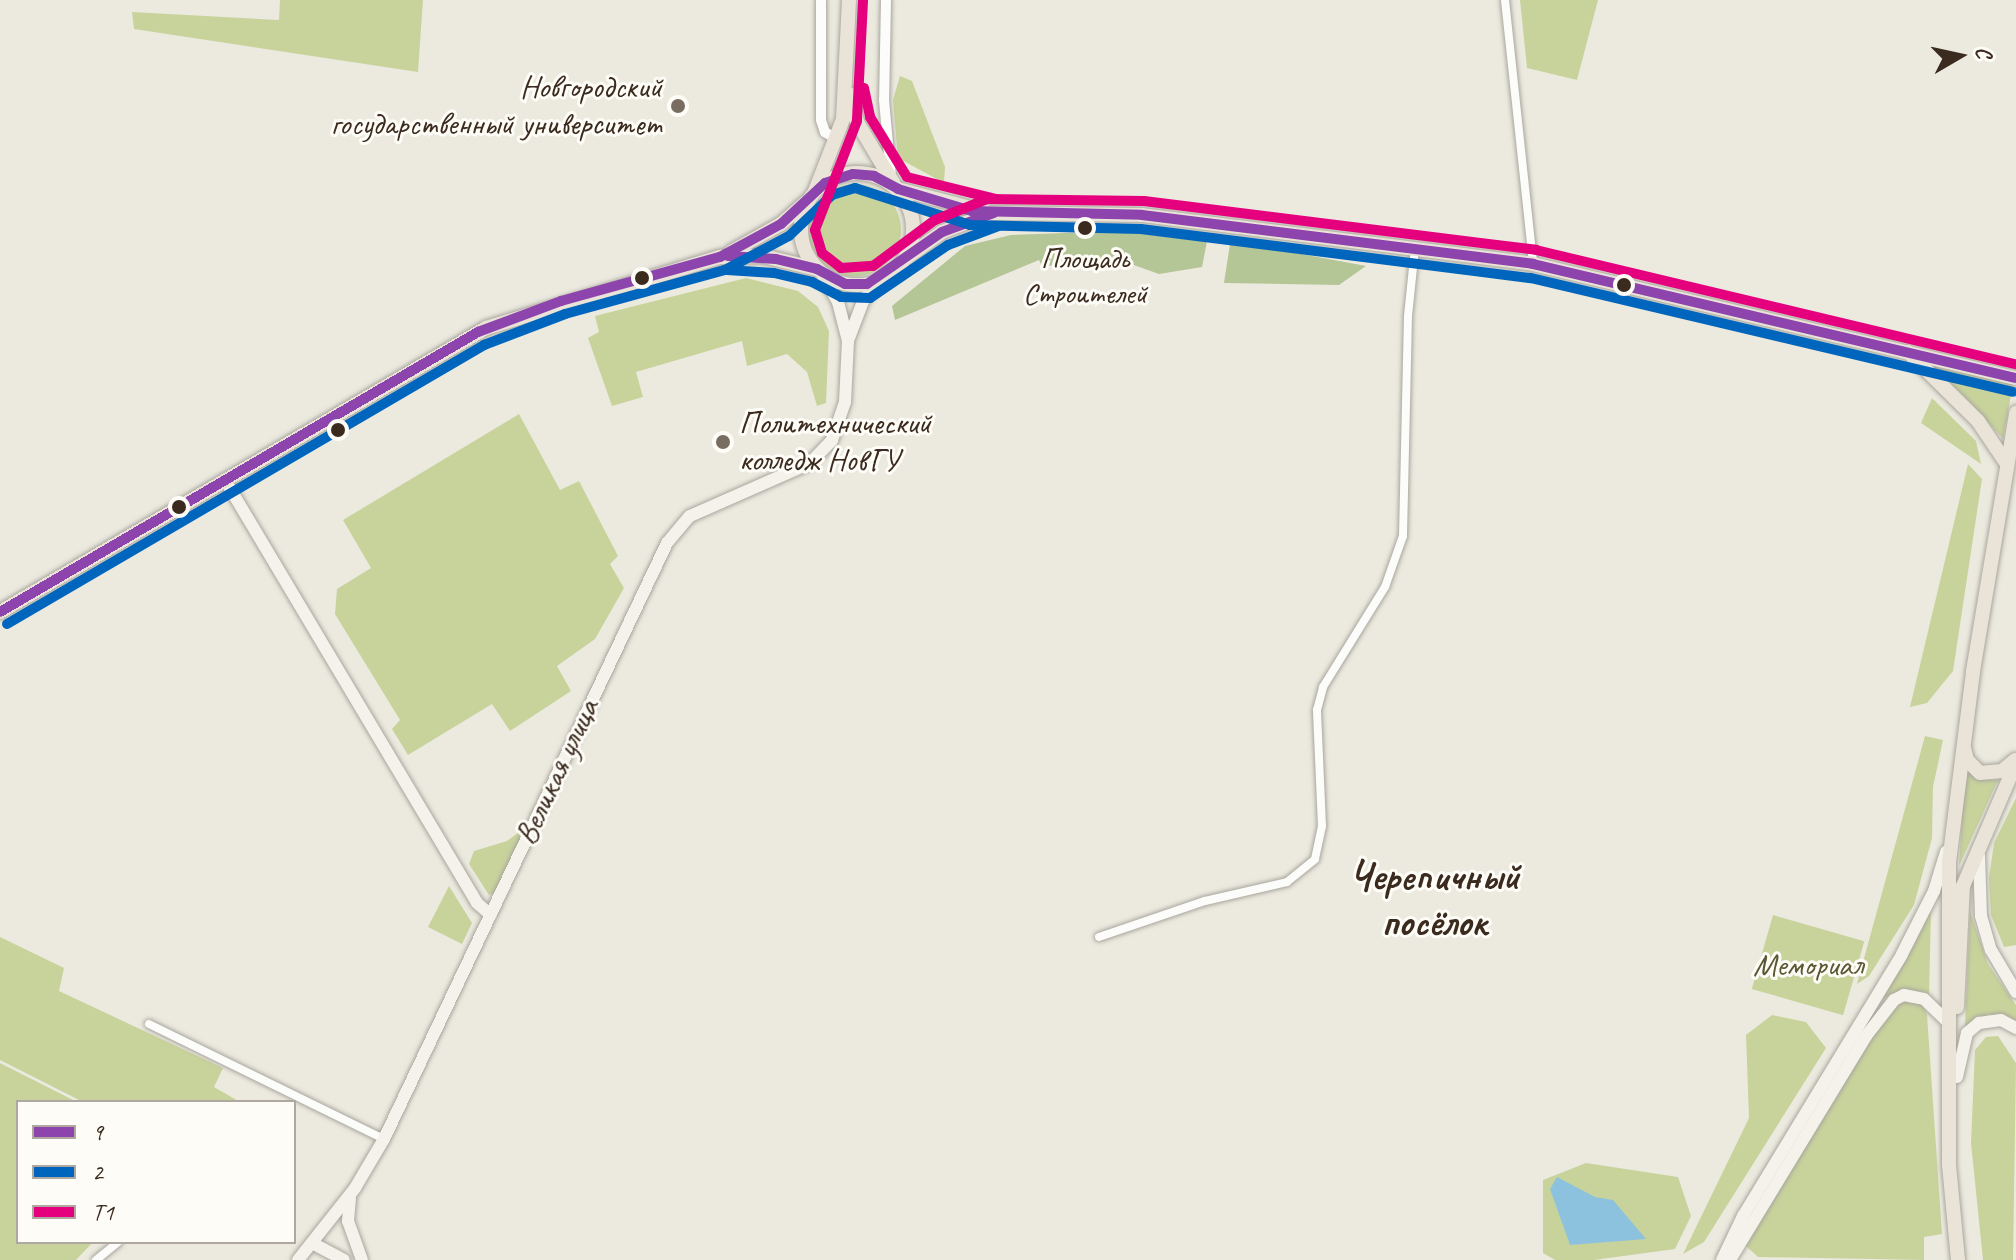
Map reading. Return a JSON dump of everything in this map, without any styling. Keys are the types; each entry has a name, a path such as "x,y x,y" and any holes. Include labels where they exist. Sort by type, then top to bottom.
{"main road":[{"path":"848,341 838,302 801,241 802,219 836,139 848,75 849,0"},
{"path":"848,75 857,122 894,183 913,222 902,261"},
{"path":"0,612 486,328 720,257 763,236 834,179 853,174 894,183 990,213 1142,215 1533,264 2016,378"},
{"path":"848,341 863,301 879,279 942,232 990,213"},
{"path":"720,257 763,256 819,271 845,284 879,279"},
{"name":"Великая улица","path":"298,1260 355,1188 384,1139 667,543 690,516 810,463 827,449 844,411 848,341"},
{"path":"1908,352 1978,421 2005,461"},
{"path":"1994,372 2016,367"},
{"path":"1967,1260 1960,1237 1949,1164 1951,833 2005,461 2016,413"},
{"path":"225,480 477,903 491,915"},
{"path":"1963,739 1967,760 1980,773 2002,771 2016,761"},
{"path":"1958,1260 1957,1077 1963,886 1981,835 2016,761"},
{"path":"1722,1260 1743,1216 1920,921 1951,833"},
{"path":"1981,835 1977,872 1981,916 1991,950 2016,992"},
{"path":"1730,1260 1866,1036 1894,1000 1904,995 1924,999 1948,1022"},
{"path":"1957,1077 1967,1033 1989,1019 2016,1028"},
{"path":"355,1188 348,1221 362,1260"},
{"path":"312,1243 344,1260"}],"street":[{"path":"821,0 821,120 825,132 836,139"},
{"path":"886,0 884,65 894,183"},
{"path":"1505,0 1533,264"},
{"path":"1099,937 1205,901 1287,882 1315,859 1322,826 1317,710 1323,687 1385,587 1403,536 1408,316 1415,248"},
{"path":"149,1024 384,1139"},
{"path":"286,1100 292,1094"},
{"path":"96,1260 116,1244"}],"green space":[{"path":"280,0 423,0 418,72 134,29 132,12 279,20"},
{"path":"1520,0 1598,0 1577,80 1527,68"},
{"path":"900,76 912,81 945,167 944,183 898,158 893,100"},
{"path":"855,184 872,188 887,198 897,213 901,230 897,247 887,262 872,272 855,276 838,272 823,262 813,247 809,230 813,213 823,198 838,188"},
{"path":"1122,231 1207,241 1202,267 1159,274 1114,258 1106,263 1042,266 1039,260 895,320 892,306 965,246 1011,235"},
{"path":"1230,244 1366,266 1339,285 1224,283"},
{"path":"746,278 798,291 818,307 829,331 826,403 817,406 807,372 787,354 747,366 742,341 636,372 643,397 612,406 588,338 599,332 595,316"},
{"path":"1929,363 2013,384 2003,439 1969,401"},
{"path":"1932,398 1976,441 1981,464 1921,423"},
{"path":"519,414 560,490 579,481 618,556 610,564 624,588 595,639 557,666 571,691 510,731 492,704 408,755 392,729 400,720 335,614 337,589 371,568 343,520"},
{"path":"1968,464 1982,479 1953,671 1927,703 1910,707"},
{"path":"1925,736 1943,740 1933,787 1932,838 1914,905 1869,976 1857,984"},
{"path":"1965,768 1977,779 1998,780 1959,866"},
{"path":"2016,798 2016,945 2004,947 1991,915 1989,878 1994,843"},
{"path":"529,825 497,892 489,895 469,864 474,851 507,841"},
{"path":"449,886 472,923 462,944 428,927"},
{"path":"1931,908 1929,997 1899,991 1879,1000"},
{"path":"1970,911 1988,964 2016,1005 2016,1023 1989,1014 1965,1026"},
{"name":"Мемориал","path":"1773,915 1864,941 1843,1015 1752,989"},
{"path":"0,937 64,968 59,991 223,1068 214,1087 237,1100 79,1100 0,1060"},
{"path":"1902,1001 1922,1005 1927,1014 1942,1234 1924,1237 1924,1260 1758,1257 1746,1246 1868,1039"},
{"path":"1772,1015 1806,1022 1826,1048 1704,1242 1683,1254 1749,1118 1746,1035"},
{"path":"1998,1036 2016,1063 2013,1260 1983,1260 1971,1143 1975,1050 1986,1037"},
{"path":"0,1063 73,1100 16,1100 16,1244 91,1244 76,1260 0,1260"},
{"path":"1586,1163 1678,1177 1691,1216 1675,1249 1594,1260 1555,1260 1543,1253 1543,1180"}],"water":[{"path":"1557,1177 1595,1197 1613,1200 1646,1239 1570,1245 1550,1189"}],"transit line":[{"name":"Т1","path":"863,1 857,121 815,230 822,253 841,268 873,266 935,220 987,199 1144,201 1536,250 2016,364"},
{"name":"Т1","path":"864,88 870,117 907,177 996,199"},
{"name":"9","path":"0,612 478,332 561,301 720,257 781,224 825,183 853,174 874,176 898,189 972,211 1142,215 1533,264 2016,378"},
{"name":"2","path":"7,624 484,345 565,314 725,270 789,236 832,195 855,188 970,225 1141,229 1531,278 2013,392"},
{"name":"9","path":"728,256 776,259 817,269 845,284 867,284 942,232 994,213"},
{"name":"2","path":"727,270 774,273 812,282 841,297 870,298 948,245 999,226"}],"place":[{"name":"Новгородский государственный университет","path":"678,106"},
{"name":"Площадь Строителей","path":"1085,228"},
{"name":"Политехнический колледж НовГУ","path":"723,442"}],"district":[{"name":"Черепичный посёлок","path":"1434,899"}]}
